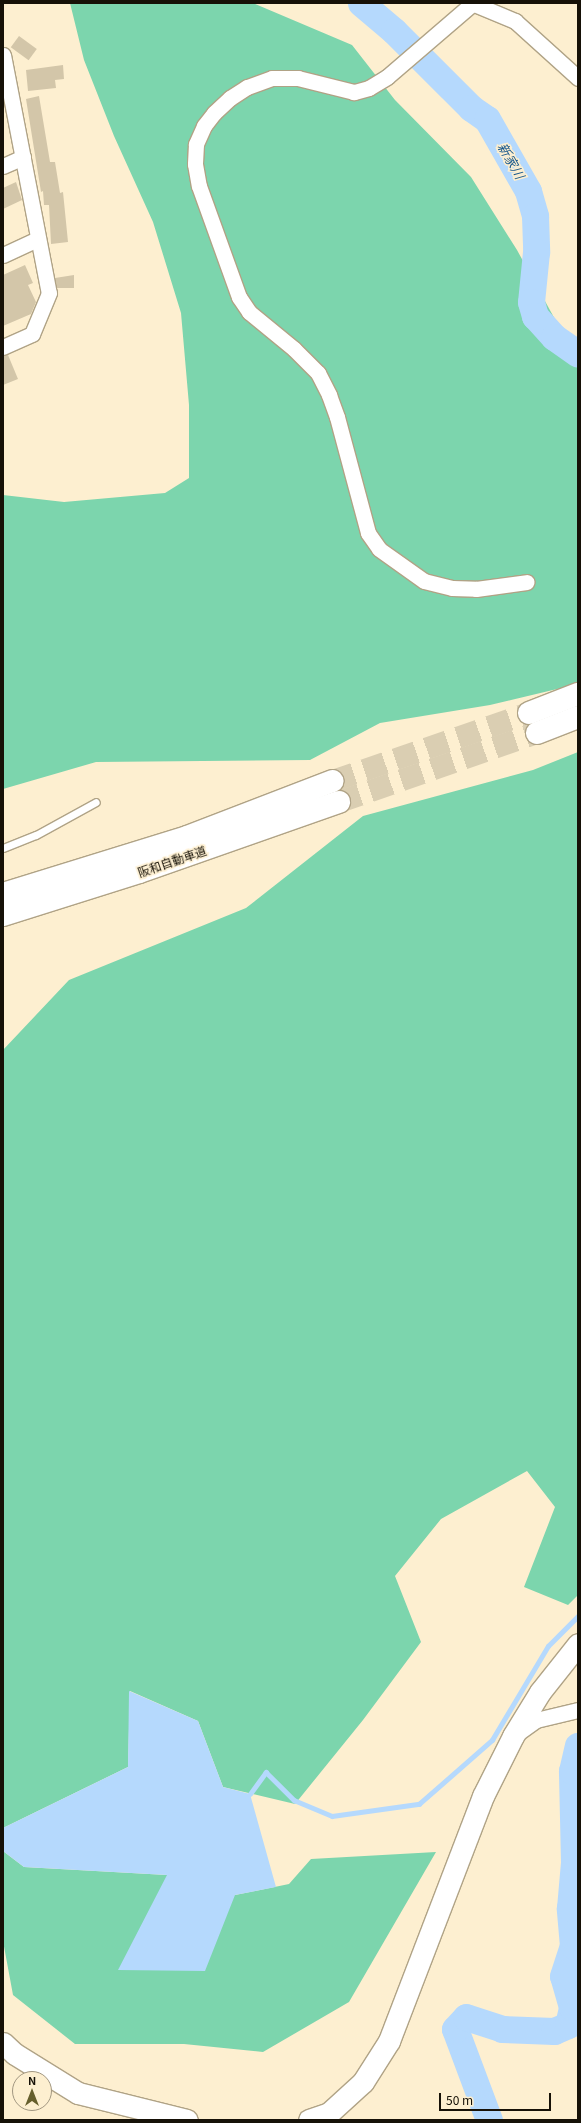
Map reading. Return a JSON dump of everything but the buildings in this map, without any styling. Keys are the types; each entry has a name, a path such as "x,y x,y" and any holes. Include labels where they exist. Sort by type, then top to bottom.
{"highway":[{"path":"578,694 533,723 578,717"},
{"name":"阪和自動車道","path":"3,894 187,838 333,781"},
{"name":"阪和自動車道","path":"3,915 139,872 340,802"}],"street":[{"path":"527,582 476,589 452,588 424,581 379,549 368,532 337,417 318,373 294,349 249,312 239,297 199,186 195,164 196,144 204,126 214,113 230,98 247,87 272,78 298,78 354,92 369,88 387,77 473,3 515,21 578,78"},
{"path":"3,55 6,80 23,157 49,293 32,334 3,347"},
{"path":"3,166 23,157"},
{"path":"3,255 38,239"},
{"path":"309,2120 329,2113 363,2082 389,2041 483,1796 513,1736 540,1692 578,1644"},
{"path":"513,1736 536,1720 578,1710"},
{"path":"3,2043 15,2054 78,2093 187,2120"}],"lane":[{"path":"3,848 36,836 96,802"}],"green space":[{"path":"70,3 253,3 352,45 395,100 471,177 517,250 574,354 578,356 578,684 490,705 380,723 310,760 96,762 3,789 3,495 64,502 165,493 189,478 189,405 181,313 153,222 114,136 84,60"},
{"path":"578,752 578,1595 568,1605 524,1587 555,1507 527,1471 441,1519 395,1576 421,1642 363,1720 295,1804 223,1787 198,1721 130,1691 128,1767 3,1828 3,1050 69,980 246,908 363,816 533,770"},
{"path":"3,1851 24,1867 167,1875 235,1895 289,1884 311,1859 436,1852 349,2002 263,2052 184,2044 75,2044 13,1995 3,1941"}],"water":[{"path":"129,1691 198,1721 223,1787 250,1794 276,1887 235,1895 205,1971 118,1970 167,1875 24,1867 3,1851 3,1828 128,1767"}],"waterway":[{"name":"新家川","path":"361,3 394,31 471,108 487,119 528,191 535,216 536,252 531,302 535,316 554,337 578,354"},
{"path":"250,1794 266,1772 294,1800 332,1816 419,1804 492,1740 548,1646 578,1616"},
{"path":"489,2120 455,2029 466,2017 502,2029 554,2031 568,2025 572,2007 563,1976 573,1946 570,1908 574,1862 572,1771 578,1746"}],"tunnel":[{"path":"333,781 529,713"},
{"path":"339,802 537,733"}]}
